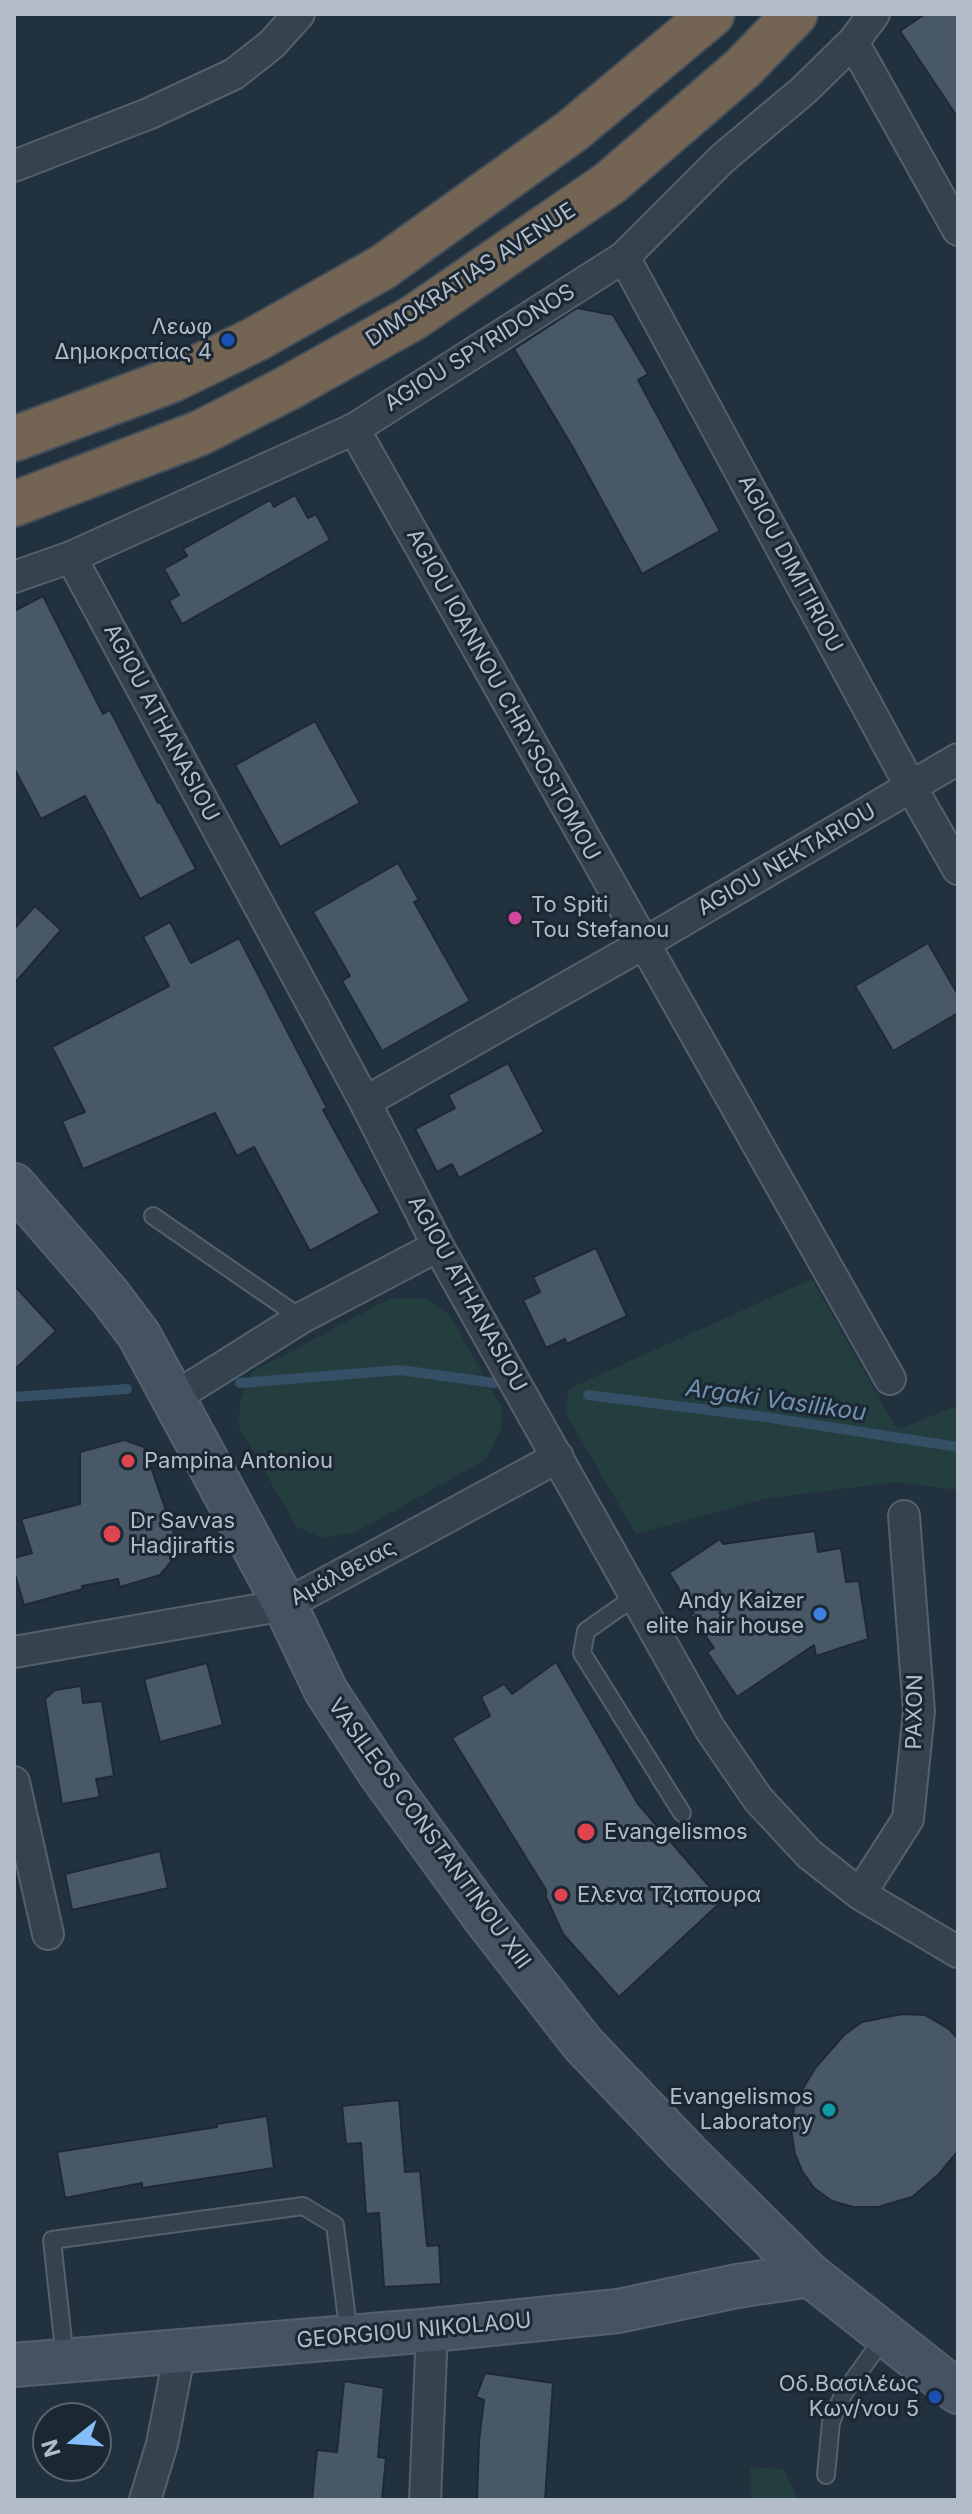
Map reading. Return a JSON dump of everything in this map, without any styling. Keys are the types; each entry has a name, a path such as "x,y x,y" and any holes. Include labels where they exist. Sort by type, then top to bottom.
{"highway":[{"path":"14,439 172,380 256,339 383,267 572,131 712,14"},
{"name":"DIMOKRATIAS AVENUE","path":"14,504 200,433 413,318 610,183 743,68 795,14"}],"street":[{"path":"14,166 148,114 234,74 272,44 299,14"},
{"name":"AGIOU SPYRIDONOS","path":"14,577 71,557 354,429 624,257 723,158 804,90 853,42 874,14"},
{"path":"853,42 958,230"},
{"name":"AGIOU DIMITIRIOU","path":"624,257 958,869"},
{"name":"AGIOU IOANNOU CHRYSOSTOMOU","path":"354,429 890,1379"},
{"name":"AGIOU ATHANASIOU","path":"71,557 365,1102 438,1246 710,1729 758,1799 809,1854 860,1894 958,1952"},
{"name":"AGIOU NEKTARIOU","path":"365,1102 643,944 958,759"},
{"name":"VASILEOS CONSTANTINOU XIII","path":"14,1185 109,1295 139,1335 285,1605 326,1691 379,1772 574,2034 687,2153 810,2275 958,2392"},
{"path":"175,1397 301,1318 438,1246"},
{"name":"Αμάλθειας","path":"14,1652 285,1605 558,1457"},
{"name":"PAXON","path":"860,1894 908,1819 919,1711 904,1516"},
{"path":"14,1782 48,1934"},
{"name":"GEORGIOU NIKOLAOU","path":"14,2365 618,2311 737,2286 810,2275"},
{"path":"425,2500 432,2330"},
{"path":"145,2500 162,2444 180,2351"}],"lane":[{"path":"153,1216 301,1318"},
{"path":"636,1596 586,1631 582,1653 682,1813"},
{"path":"65,2361 52,2240 303,2206 335,2225 350,2337"},
{"path":"826,2475 831,2422 844,2393 886,2335"}],"green space":[{"path":"812,1279 897,1430 958,1405 958,1490 896,1482 764,1499 636,1534 566,1414 568,1389"},
{"path":"424,1298 449,1314 501,1406 501,1430 485,1460 356,1532 323,1538 297,1527 239,1428 240,1402 252,1372 389,1299"},
{"path":"750,2467 784,2469 798,2500 751,2500"}],"building":[{"path":"925,14 958,14 958,118 900,31"},
{"path":"577,308 613,315 648,374 638,380 720,531 642,574 572,446 514,349"},
{"path":"295,495 308,518 316,514 330,540 182,624 169,601 179,595 164,569 187,556 183,549 270,500 274,507"},
{"path":"43,596 103,714 110,710 196,869 140,899 85,796 41,819 14,768 14,611"},
{"path":"315,721 360,803 280,847 235,765"},
{"path":"398,863 419,900 414,902 470,1001 382,1051 342,981 350,976 313,912"},
{"path":"35,906 61,930 14,984 14,929"},
{"path":"170,922 191,963 239,938 327,1108 323,1110 380,1213 310,1251 254,1147 237,1156 215,1113 83,1169 62,1121 85,1112 52,1047 169,986 143,937"},
{"path":"928,943 958,995 958,1013 893,1051 855,986"},
{"path":"508,1063 544,1132 459,1178 452,1164 437,1172 415,1129 455,1108 448,1095"},
{"path":"596,1248 627,1316 567,1344 565,1339 546,1348 523,1300 540,1292 533,1277"},
{"path":"14,1285 56,1331 14,1370"},
{"path":"124,1440 144,1447 180,1551 160,1575 120,1587 118,1579 82,1586 83,1589 24,1605 14,1571 14,1558 32,1553 21,1519 80,1504 80,1452"},
{"path":"815,1531 818,1552 841,1548 846,1582 859,1581 868,1639 816,1656 814,1645 737,1697 707,1652 714,1648 691,1615 694,1613 669,1573 720,1539 723,1544"},
{"name":"Evangelismos","path":"556,1662 638,1804 722,1901 619,1997 563,1934 546,1897 546,1890 452,1738 490,1716 481,1697 504,1684 512,1694"},
{"path":"207,1663 223,1725 160,1742 144,1679"},
{"path":"81,1686 83,1703 102,1701 114,1776 96,1779 100,1797 62,1804 45,1699 55,1690"},
{"path":"160,1851 168,1888 72,1910 65,1874"},
{"name":"Evangelismos Laboratory","path":"902,2014 925,2015 949,2029 958,2039 958,2151 939,2174 912,2197 878,2207 853,2207 832,2201 814,2188 795,2154 791,2130 795,2101 816,2067 844,2035 862,2022"},
{"path":"399,2100 405,2172 420,2171 427,2246 439,2245 441,2284 384,2287 379,2213 366,2214 361,2143 346,2144 342,2106"},
{"path":"267,2116 274,2168 142,2188 142,2183 65,2198 57,2152"},
{"path":"485,2373 553,2383 545,2500 477,2500 484,2400 476,2397"},
{"path":"344,2381 384,2388 378,2457 386,2458 382,2500 312,2500 317,2450 337,2452"}],"waterway":[{"name":"Argaki Vasilikou","path":"240,1383 400,1370 495,1383"},
{"name":"Argaki Vasilikou","path":"14,1397 127,1389"},
{"name":"Argaki Vasilikou","path":"588,1395 765,1417 958,1447"}],"place":[{"name":"Λεωφ Δημοκρατίας 4","path":"228,340"},
{"name":"To Spiti Tou Stefanou","path":"515,918"},
{"name":"Pampina Antoniou","path":"128,1461"},
{"name":"Dr Savvas Hadjiraftis","path":"112,1534"},
{"name":"Andy Kaizer elite hair house","path":"820,1614"},
{"name":"Evangelismos","path":"586,1832"},
{"name":"Ελενα Τζιαπουρα","path":"561,1895"},
{"name":"Evangelismos Laboratory","path":"829,2110"},
{"name":"Οδ.Βασιλέως Κων/νου 5","path":"935,2397"}]}
